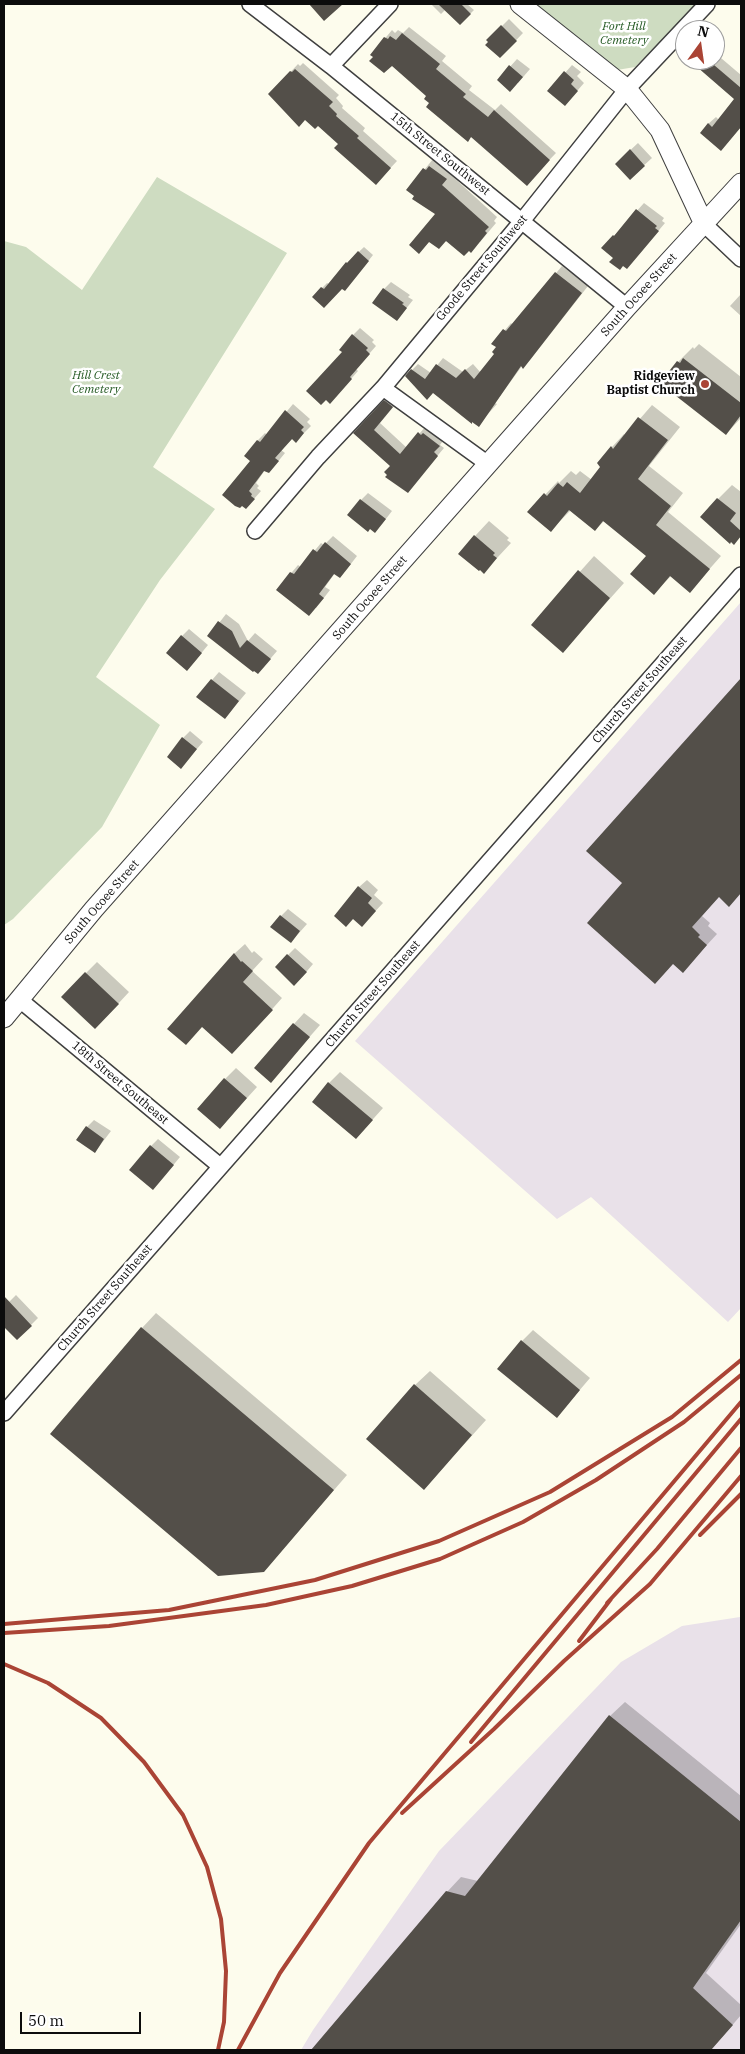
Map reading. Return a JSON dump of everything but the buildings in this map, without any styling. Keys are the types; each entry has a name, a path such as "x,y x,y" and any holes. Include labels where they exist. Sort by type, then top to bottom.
{"street":[{"name":"15th Street Southwest","path":"250,4 331,66 627,307"},
{"path":"331,66 390,4"},
{"path":"520,4 627,89 660,130 704,224 741,258"},
{"name":"Goode Street Southwest","path":"255,531 318,457 383,388 627,89 707,4"},
{"name":"South Ocoee Street","path":"4,1018 94,909 627,307 741,183"},
{"path":"383,388 488,464"},
{"name":"Church Street Southeast","path":"4,1413 741,575"},
{"name":"18th Street Southeast","path":"20,1000 220,1166"}],"shaded area":[{"path":"741,602 741,1308 728,1322 591,1197 557,1219 355,1041"},
{"path":"740,1617 741,2050 301,2050 313,2030 439,1851 621,1662 682,1626"}],"green space":[{"name":"Fort Hill Cemetery","path":"536,4 697,4 681,20 675,20 675,26 635,67 617,70"},
{"name":"Hill Crest Cemetery","path":"157,177 287,253 153,467 215,509 160,580 96,677 160,725 102,827 13,919 4,925 4,241 26,247 82,290"}],"railway":[{"path":"4,1624 169,1610 315,1580 439,1541 550,1492 672,1417 741,1360"},
{"path":"4,1633 109,1626 266,1605 352,1586 440,1559 523,1522 596,1480 684,1422 741,1375"},
{"path":"238,2050 280,1973 369,1843 741,1402"},
{"path":"471,1742 741,1419"},
{"path":"607,1603 657,1549 741,1448"},
{"path":"402,1813 494,1729 564,1661 650,1584 741,1476"},
{"path":"700,1535 741,1494"},
{"path":"579,1641 611,1599"},
{"path":"4,1664 48,1683 101,1718 144,1762 183,1815 207,1867 221,1919 226,1971 224,2022 218,2050"}],"place":[{"name":"Ridgeview Baptist Church","path":"705,384"}]}
